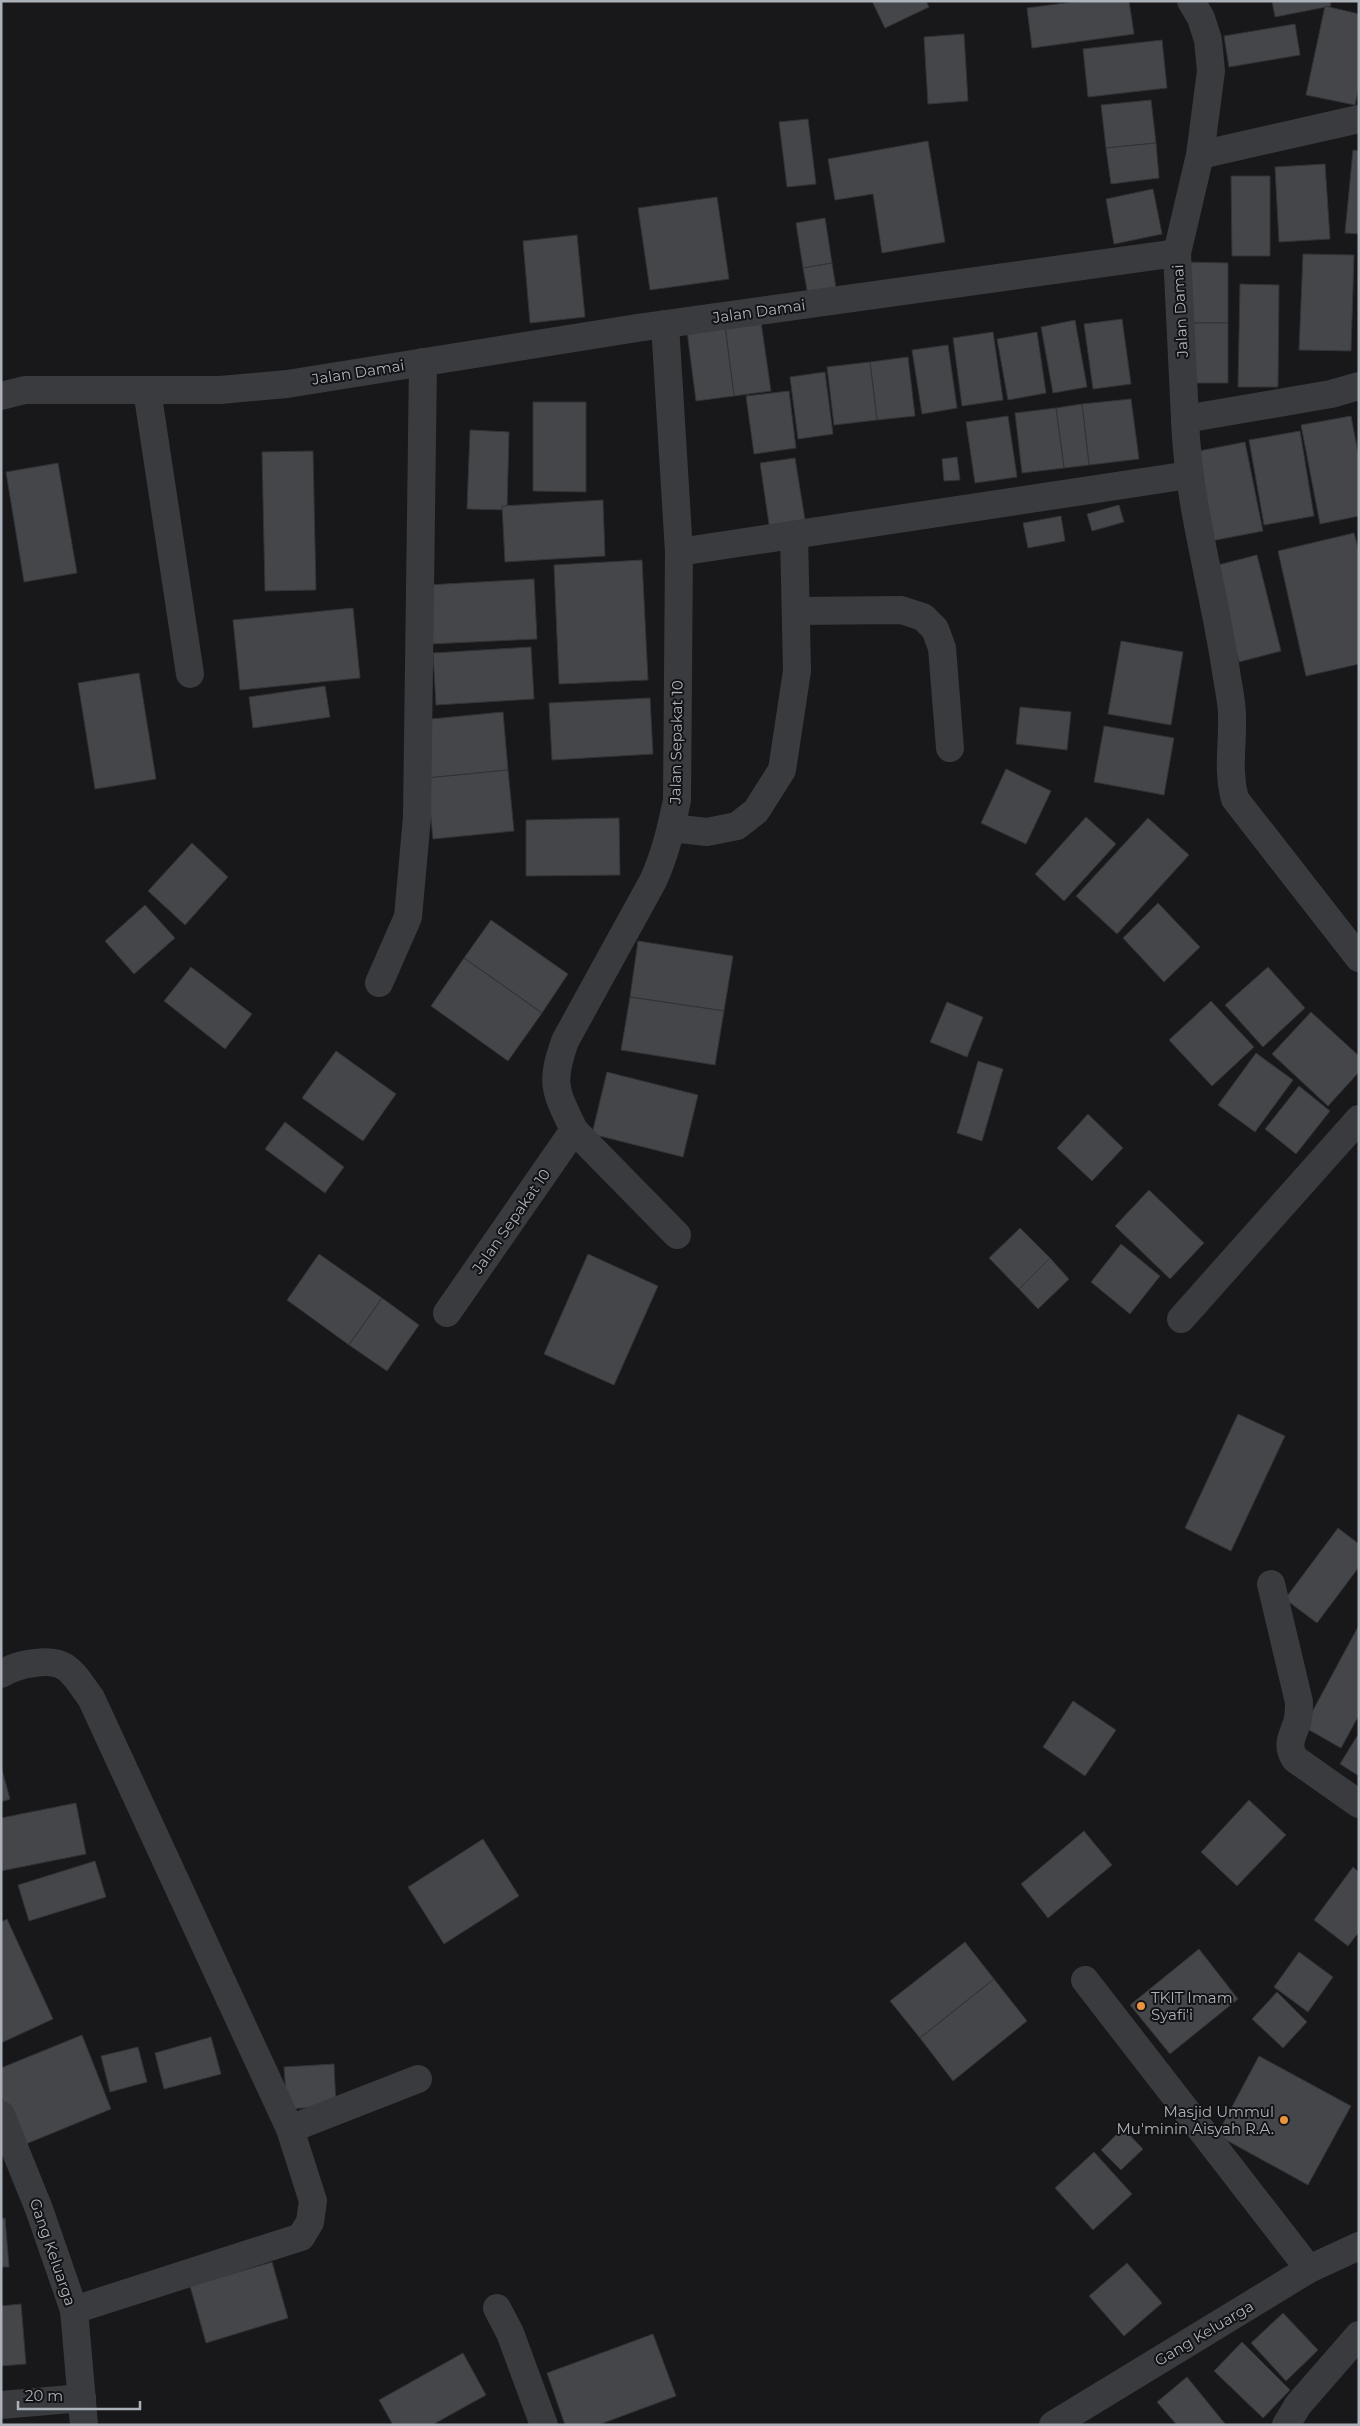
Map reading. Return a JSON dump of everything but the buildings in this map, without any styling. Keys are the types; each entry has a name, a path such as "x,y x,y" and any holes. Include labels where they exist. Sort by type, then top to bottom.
{"street":[{"path":"1177,253 1200,155 1210,90 1211,58 1208,40 1201,18 1191,1"},
{"path":"1200,155 1359,119"},
{"name":"Jalan Damai","path":"1,396 25,390 220,390 286,384 664,324 1177,253 1189,475 1202,550 1220,626 1232,715 1230,779 1235,799 1359,958"},
{"name":"Jalan Sepakat 10","path":"664,324 679,552 677,800 664,857 653,881 565,1041 556,1067 556,1092 574,1130 677,1235"},
{"path":"379,983 408,917 417,817 423,362"},
{"path":"1186,419 1331,394 1359,386"},
{"path":"147,390 190,674"},
{"path":"679,552 1189,475"},
{"path":"671,828 707,832 736,826 756,811 782,770 798,672 794,535"},
{"path":"796,610 901,610 922,617 935,629 942,648 950,748"},
{"path":"1181,1319 1359,1119"},
{"name":"Jalan Sepakat 10","path":"447,1313 574,1130"},
{"path":"1271,1584 1299,1702 1298,1721 1290,1744 1290,1751 1295,1759 1359,1804"},
{"path":"1,1674 30,1663 53,1660 70,1670 91,1698 290,2129 313,2201 310,2222 301,2236 74,2310"},
{"path":"1085,1980 1309,2270"},
{"path":"290,2129 418,2079"},
{"name":"Gang Keluarga","path":"1,2115 39,2209 74,2310 84,2425"},
{"name":"Gang Keluarga","path":"1053,2425 1309,2270 1359,2246"},
{"path":"497,2308 510,2333 544,2425"},
{"path":"1286,2425 1298,2405 1359,2335"},
{"path":"1,2405 82,2398"}],"place":[{"name":"TKIT Imam Syafi'i","path":"1141,2006"},
{"name":"Masjid Ummul Mu'minin Aisyah R.A.","path":"1284,2120"}]}
